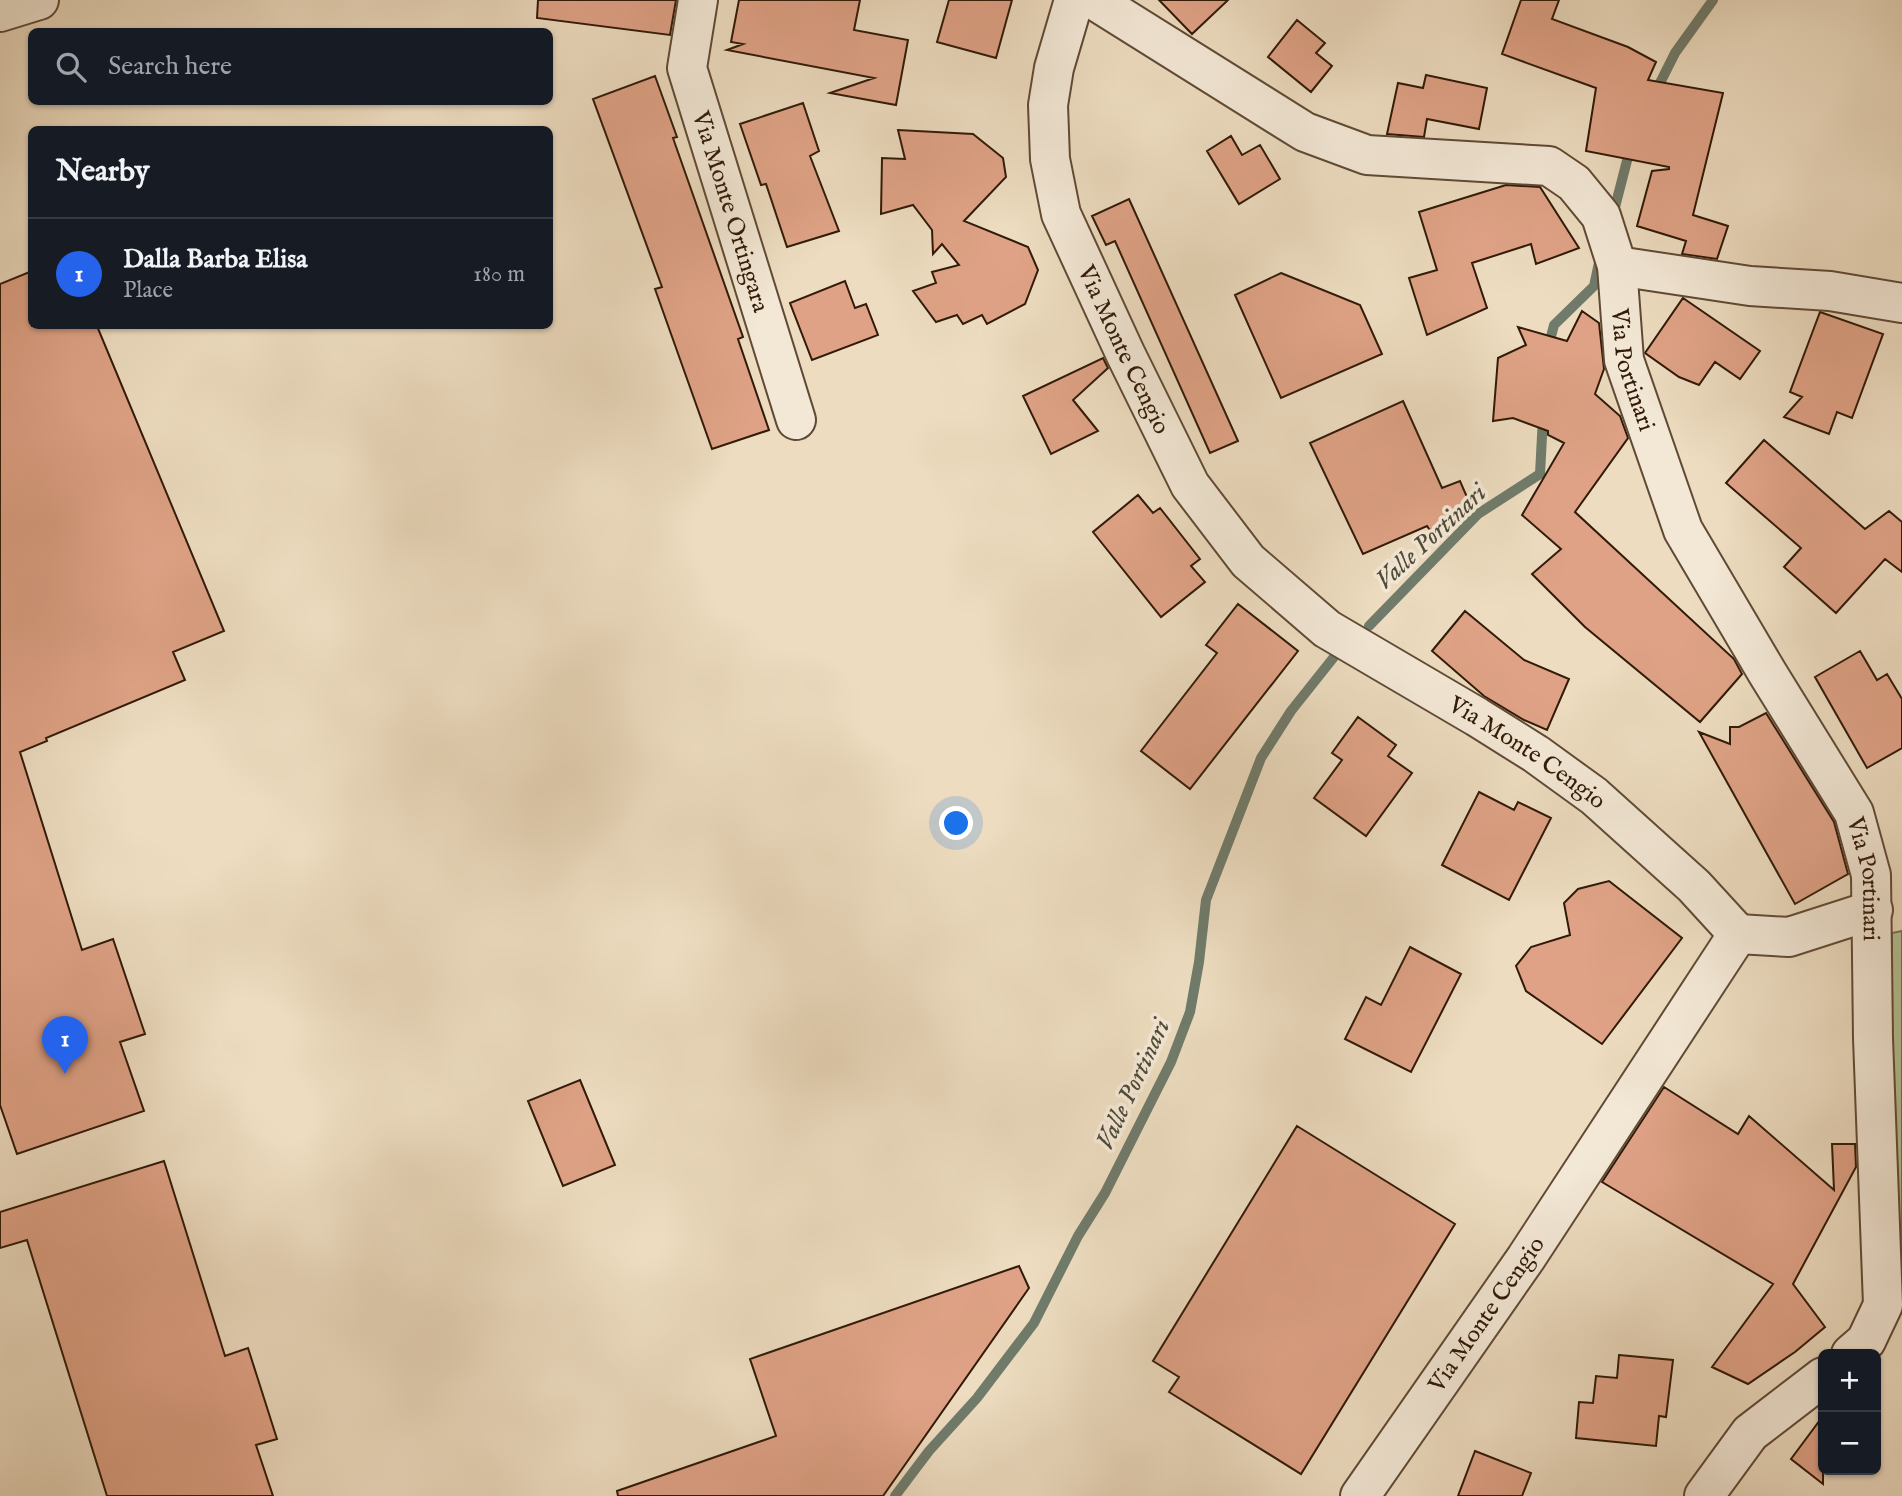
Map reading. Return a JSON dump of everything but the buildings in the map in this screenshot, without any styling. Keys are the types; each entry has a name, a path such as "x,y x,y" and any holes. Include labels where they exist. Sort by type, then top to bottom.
{"street":[{"path":"0,12 38,0"},
{"name":"Via Monte Ortingara","path":"698,0 687,68 796,420"},
{"name":"Via Monte Cengio","path":"1074,0 1054,68 1048,105 1050,159 1061,214 1190,485 1248,561 1326,629 1477,717 1536,754 1584,789 1694,886 1738,934 1526,1258 1358,1495"},
{"name":"Via Portinari","path":"1094,0 1305,132 1367,155 1549,166 1574,183 1601,216 1617,266 1624,360 1684,530 1853,813 1871,875 1873,1038 1883,1305 1866,1341 1857,1349"},
{"path":"1617,266 1750,286 1830,291 1902,303"},
{"path":"1738,934 1789,937 1873,910"},
{"path":"1704,1496 1750,1433 1818,1381"}],"green space":[{"path":"1902,931 1902,1284 1896,1284 1892,1145 1892,933"}],"waterway":[{"name":"Valle Portinari","path":"1655,93 1675,53 1713,0"},
{"name":"Valle Portinari","path":"1614,211 1631,145"},
{"name":"Valle Portinari","path":"1548,348 1554,325 1594,286 1600,258"},
{"name":"Valle Portinari","path":"1369,626 1478,514 1540,474 1543,417"},
{"name":"Valle Portinari","path":"895,1496 929,1451 977,1398 1034,1323 1078,1236 1105,1193 1171,1062 1190,1012 1206,900 1261,758 1291,711 1334,657"}],"place":[{"name":"Dalla Barba Elisa","path":"65,1074"}]}
